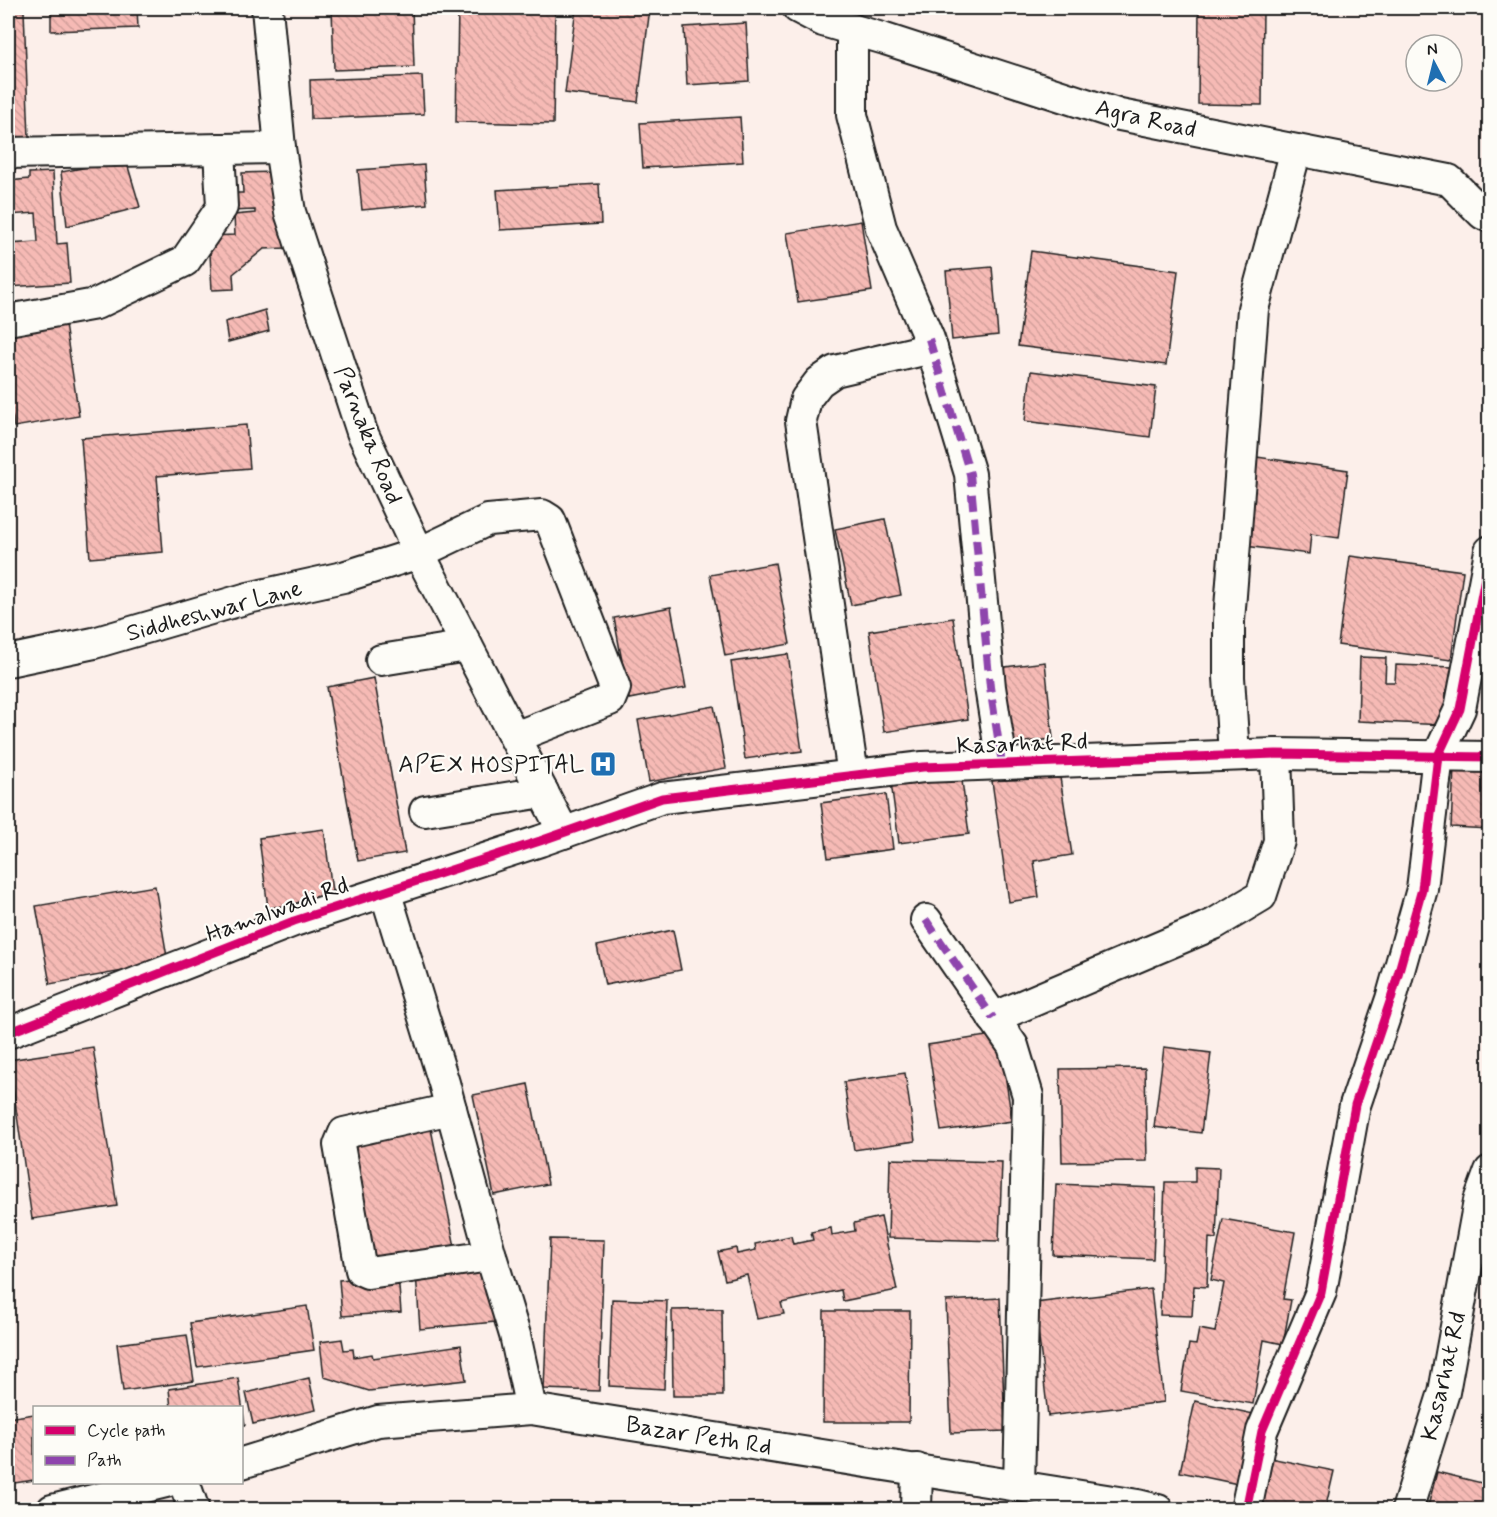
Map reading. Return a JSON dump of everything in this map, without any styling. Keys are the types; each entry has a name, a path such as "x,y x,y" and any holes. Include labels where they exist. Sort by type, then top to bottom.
{"street":[{"name":"Parnaka Road","path":"267,8 280,148 290,212 362,432 419,553 564,833"},
{"name":"Agra Road","path":"798,8 823,21 1120,116 1449,180 1490,217"},
{"path":"852,29 852,115 881,228 931,343 970,474 990,687 1002,763"},
{"path":"8,153 280,148"},
{"path":"8,320 96,304 185,261 222,207 219,149"},
{"path":"1234,755 1229,677 1229,621 1253,309 1296,150"},
{"path":"853,775 801,421 806,399 819,382 835,371 931,343"},
{"name":"Siddheshwar Lane","path":"8,661 94,643 248,598 343,577 419,553 488,519 542,515 550,520 615,688 610,699 515,737"},
{"path":"1246,1509 1262,1431 1321,1292 1355,1105 1391,999 1422,889 1438,756 1460,709 1490,551"},
{"path":"381,660 467,646"},
{"path":"993,1018 1214,924 1261,896 1279,841 1276,754"},
{"name":"Kasarhat Rd","path":"564,833 662,798 923,767 1276,754 1490,757"},
{"path":"425,811 543,792"},
{"name":"Hamalwadi Rd","path":"8,1033 294,921 564,833"},
{"path":"386,891 451,1109 490,1256 515,1335 531,1409"},
{"path":"926,920 1013,1046 1028,1096 1019,1486"},
{"path":"451,1109 344,1133 339,1145 361,1270 368,1273 490,1256"},
{"name":"Kasarhat Rd","path":"1407,1509 1444,1392 1490,1171"},
{"name":"Bazar Peth Rd","path":"243,1463 378,1421 531,1409 1158,1509"},
{"path":"916,1469 916,1509"},
{"path":"52,1509 158,1484"},
{"path":"185,1484 194,1509"}],"building":[{"path":"51,8 137,8 138,28 51,31"},
{"path":"332,8 412,8 414,67 334,70"},
{"path":"458,8 555,8 553,124 456,122"},
{"path":"576,8 650,8 638,102 565,93"},
{"path":"1199,8 1263,8 1262,105 1198,104"},
{"path":"8,11 24,11 29,138 8,139"},
{"path":"746,23 749,81 687,85 684,27"},
{"path":"422,76 424,114 311,119 310,80"},
{"path":"740,117 743,162 643,168 640,123"},
{"path":"126,160 140,207 67,226 61,172"},
{"path":"424,165 427,204 362,210 358,170"},
{"path":"53,172 57,244 67,243 70,283 8,287 8,244 38,242 36,213 8,215 8,181 29,179 29,173"},
{"path":"275,172 286,248 264,249 233,274 234,289 212,290 209,236 235,235 234,215 255,213 255,210 230,211 229,193 243,193 242,173"},
{"path":"599,184 601,224 500,230 497,190"},
{"path":"861,221 872,291 798,302 787,233"},
{"path":"1031,251 1178,271 1166,365 1018,346"},
{"path":"992,267 998,335 952,340 946,271"},
{"path":"265,310 269,331 228,342 225,322"},
{"path":"64,318 79,416 14,427 8,386 8,327"},
{"path":"1031,371 1156,387 1150,437 1025,421"},
{"path":"246,425 250,468 157,476 163,552 90,558 81,438"},
{"path":"1257,457 1348,470 1339,538 1311,534 1309,554 1245,546"},
{"path":"885,519 901,595 851,605 835,529"},
{"path":"1350,556 1463,571 1451,660 1338,645"},
{"path":"775,563 790,644 725,656 710,575"},
{"path":"671,607 686,688 629,699 614,618"},
{"path":"953,618 968,719 884,732 869,631"},
{"path":"788,654 802,751 745,759 731,662"},
{"path":"1360,657 1386,658 1385,682 1395,682 1396,665 1453,667 1452,690 1446,690 1445,725 1358,721"},
{"path":"1045,662 1053,739 1006,744 997,668"},
{"path":"374,678 405,853 358,861 327,687"},
{"path":"714,706 726,768 649,782 638,720"},
{"path":"1454,767 1490,769 1490,829 1451,827"},
{"path":"1059,771 1072,855 1034,861 1039,897 1009,902 992,781"},
{"path":"961,773 969,834 899,843 891,782"},
{"path":"886,794 893,849 828,858 821,803"},
{"path":"324,829 333,899 268,908 259,838"},
{"path":"155,886 168,963 50,984 36,906"},
{"path":"673,930 681,970 605,985 597,946"},
{"path":"999,1034 1012,1121 941,1131 928,1045"},
{"path":"93,1047 117,1206 32,1219 9,1060"},
{"path":"1164,1047 1211,1053 1201,1133 1154,1127"},
{"path":"1145,1068 1147,1161 1062,1162 1060,1069"},
{"path":"905,1073 915,1141 854,1150 844,1082"},
{"path":"528,1084 548,1184 494,1195 473,1095"},
{"path":"429,1119 455,1247 367,1264 342,1140"},
{"path":"890,1159 1002,1162 999,1241 888,1238"},
{"path":"1195,1167 1219,1168 1216,1239 1209,1238 1207,1287 1194,1286 1192,1316 1160,1315 1165,1182 1195,1182"},
{"path":"1056,1184 1156,1188 1153,1259 1053,1255"},
{"path":"881,1217 897,1290 843,1301 841,1290 781,1303 784,1314 757,1319 747,1275 725,1280 718,1252 736,1248 737,1254 756,1250 755,1244 791,1236 793,1244 813,1240 811,1232 831,1228 832,1235 855,1231 854,1223"},
{"path":"1223,1219 1295,1232 1283,1299 1291,1300 1283,1344 1264,1340 1253,1404 1181,1391 1189,1344 1196,1345 1199,1329 1215,1332 1224,1283 1211,1280"},
{"path":"550,1239 604,1240 599,1391 544,1389"},
{"path":"491,1267 495,1322 420,1329 416,1273"},
{"path":"398,1275 401,1312 342,1316 339,1280"},
{"path":"1151,1289 1164,1402 1048,1416 1035,1303"},
{"path":"1000,1298 1005,1431 951,1433 946,1301"},
{"path":"612,1299 667,1301 664,1389 609,1386"},
{"path":"307,1306 314,1350 197,1367 190,1323"},
{"path":"722,1309 723,1396 673,1396 672,1310"},
{"path":"824,1311 910,1311 909,1422 823,1422"},
{"path":"187,1335 194,1381 123,1391 117,1344"},
{"path":"342,1339 344,1350 353,1349 354,1357 372,1354 373,1358 461,1345 466,1380 369,1391 324,1377 320,1342"},
{"path":"238,1378 242,1406 171,1406 169,1389"},
{"path":"309,1378 316,1410 253,1424 246,1393"},
{"path":"1195,1401 1258,1415 1243,1485 1180,1472"},
{"path":"33,1414 33,1480 8,1484 8,1418"},
{"path":"1261,1456 1334,1471 1325,1510 1293,1510 1252,1501"},
{"path":"1437,1472 1490,1485 1490,1510 1427,1510"}],"marked path":[{"path":"929,339 970,474 990,687 1002,763"},
{"path":"926,920 993,1018"}],"cycle path":[{"path":"1246,1510 1262,1431 1321,1292 1355,1105 1391,999 1422,889 1438,756 1460,709 1490,551"},
{"path":"8,1033 294,921 540,841 662,798 923,767 1276,754 1490,757"}],"place":[{"name":"APEX HOSPITAL","path":"603,764"}]}
